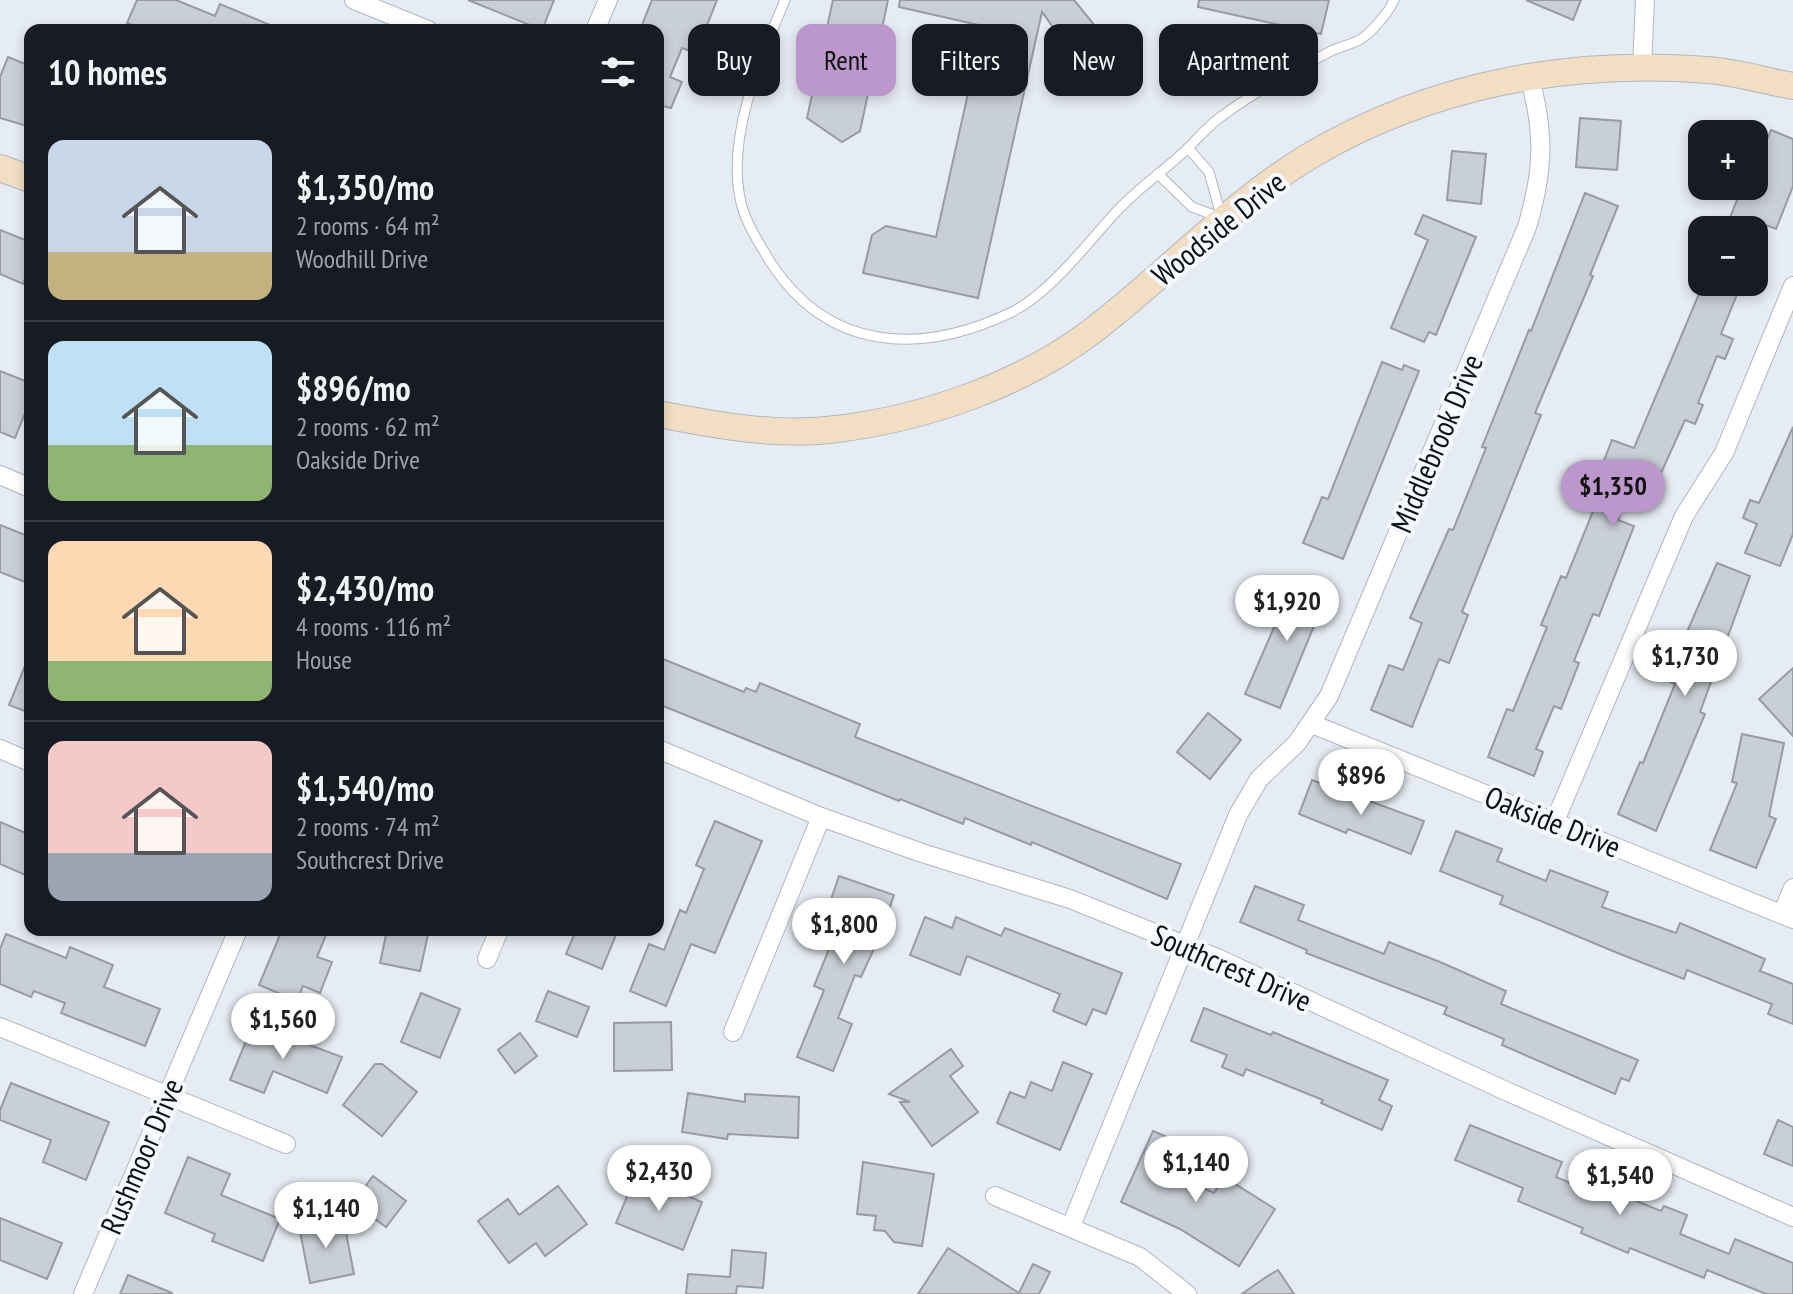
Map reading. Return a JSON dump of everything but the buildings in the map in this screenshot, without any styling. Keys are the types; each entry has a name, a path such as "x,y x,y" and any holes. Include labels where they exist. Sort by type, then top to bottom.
{"street":[{"path":"354,0 413,24"},
{"path":"598,24 608,0"},
{"path":"1642,67 1645,0"},
{"name":"Woodside Drive","path":"664,415 724,427 835,430 892,419 956,400 1021,374 1073,344 1125,304 1222,219 1311,155 1373,122 1450,93 1558,70 1642,67 1711,70 1793,86"},
{"name":"Middlebrook Drive","path":"1071,1226 1238,815 1259,779 1312,724 1329,696 1527,227 1538,190 1542,155 1540,116 1529,75"},
{"path":"0,168 24,177"},
{"path":"1555,821 1684,516 1724,453 1793,286"},
{"path":"0,475 24,485"},
{"name":"Oakside Drive","path":"1312,724 1788,916"},
{"path":"0,749 24,759"},
{"name":"Southcrest Drive","path":"664,752 821,817 922,853 1070,899 1185,946 1793,1217"},
{"path":"733,1032 821,817"},
{"path":"1788,916 1793,888"},
{"name":"Rushmoor Drive","path":"83,1294 235,936"},
{"path":"487,959 497,936"},
{"path":"0,1027 286,1144"},
{"path":"995,1196 1140,1257 1187,1294"}],"lane":[{"path":"785,0 757,67 746,112 738,163 740,198 755,237 784,283 818,313 858,334 906,341 980,326 1014,311 1046,286 1118,209 1188,148 1204,129 1255,92 1334,49 1363,38 1394,0"},
{"path":"1188,148 1209,172 1222,219"},
{"path":"1158,174 1192,207 1222,219"}]}
